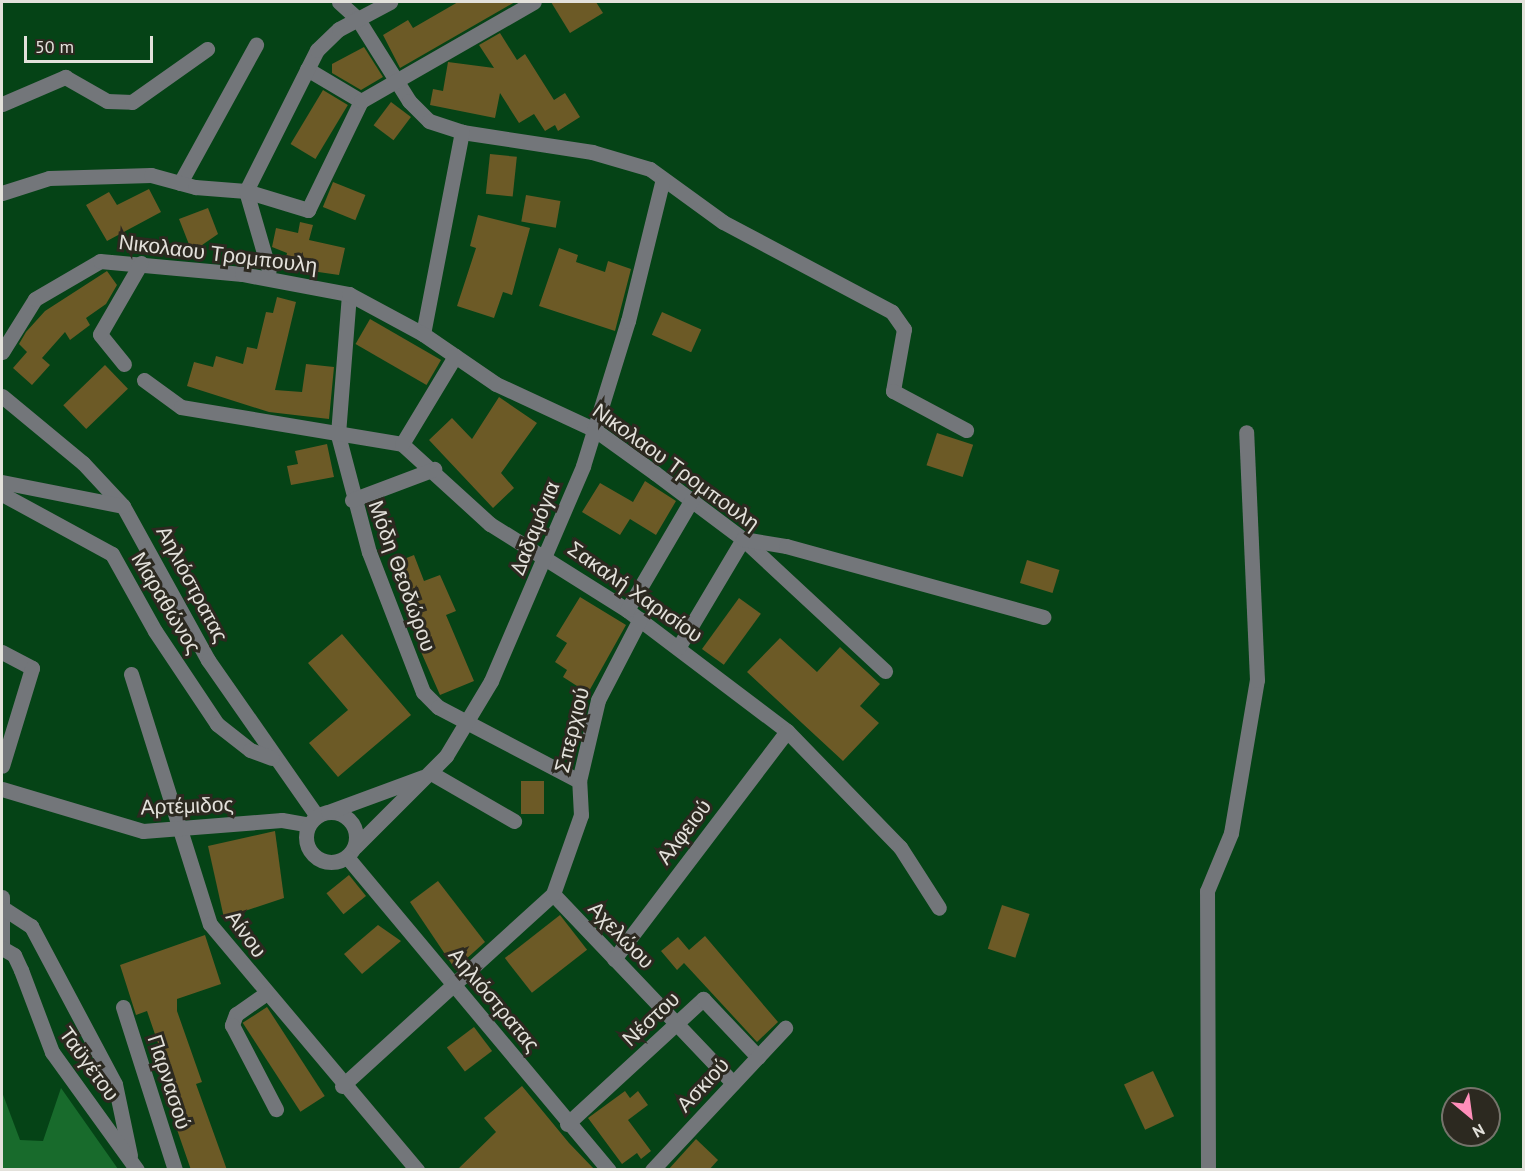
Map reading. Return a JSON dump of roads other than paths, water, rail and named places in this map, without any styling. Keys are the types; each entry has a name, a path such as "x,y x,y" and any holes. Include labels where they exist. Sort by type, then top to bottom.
{"street":[{"path":"339,2 357,18 396,81 429,121 462,132 592,152 650,169 723,222 899,317 904,335 892,392 966,430"},
{"path":"356,2 357,18"},
{"path":"269,270 246,191 317,50 357,18 390,2"},
{"path":"2,193 77,175 151,175 180,183 246,191 308,210 361,101 534,2"},
{"path":"180,183 256,45"},
{"path":"2,104 65,77 107,101 132,102 207,49"},
{"path":"307,69 361,101"},
{"path":"423,334 462,132"},
{"name":"Δαδαμόγια","path":"351,852 431,773 469,723 546,555 595,430 663,179"},
{"name":"Νικολαου Τρομπουλη","path":"2,352 35,299 100,261 141,262 349,294 423,334 496,384 595,430 692,499 743,539 885,671"},
{"path":"124,364 100,334 141,262"},
{"name":"Μόδη Θεοδώρου","path":"349,294 338,435 352,500 423,692 469,723 579,781"},
{"path":"144,380 181,407 402,444 455,356"},
{"name":"Αηλιόστρατας","path":"2,396 83,463 123,507 198,643 272,758 318,818 352,822 351,852 454,985 567,1124 609,1170"},
{"path":"1208,1170 1207,891 1231,833 1257,680 1246,432"},
{"name":"Σακαλή Χαρισίου","path":"402,444 434,470 490,524 546,555 634,614 787,731 900,847 939,908"},
{"path":"352,500 434,470"},
{"path":"2,483 123,507"},
{"name":"Μαραθώνος","path":"2,494 112,554 217,724 242,746 272,758"},
{"name":"Σπερχιού","path":"342,1086 553,894 581,815 579,781 598,700 634,614 692,499"},
{"path":"678,648 743,539 786,546 1043,617"},
{"path":"2,652 32,668 2,766"},
{"name":"Αίνου","path":"131,674 210,924 342,1086 417,1170"},
{"name":"Αλφειού","path":"614,959 787,731"},
{"path":"431,773 514,821"},
{"name":"Αρτέμιδος","path":"2,789 112,825 179,830 318,818 431,773"},
{"path":"318,818 306,842 314,857 331,863 351,852"},
{"name":"Αχελώου","path":"553,894 734,1083"},
{"path":"2,946 4,903"},
{"path":"4,903 31,926 115,1084 130,1155"},
{"name":"Ταϋγέτου","path":"2,946 21,970 52,1052 130,1155 138,1170"},
{"path":"265,994 236,1014 232,1025 276,1109"},
{"name":"Νέστου","path":"567,1124 703,999 758,1057"},
{"name":"Παρνασού","path":"123,1007 175,1170"},
{"name":"Ασκιού","path":"652,1170 785,1028"}]}
